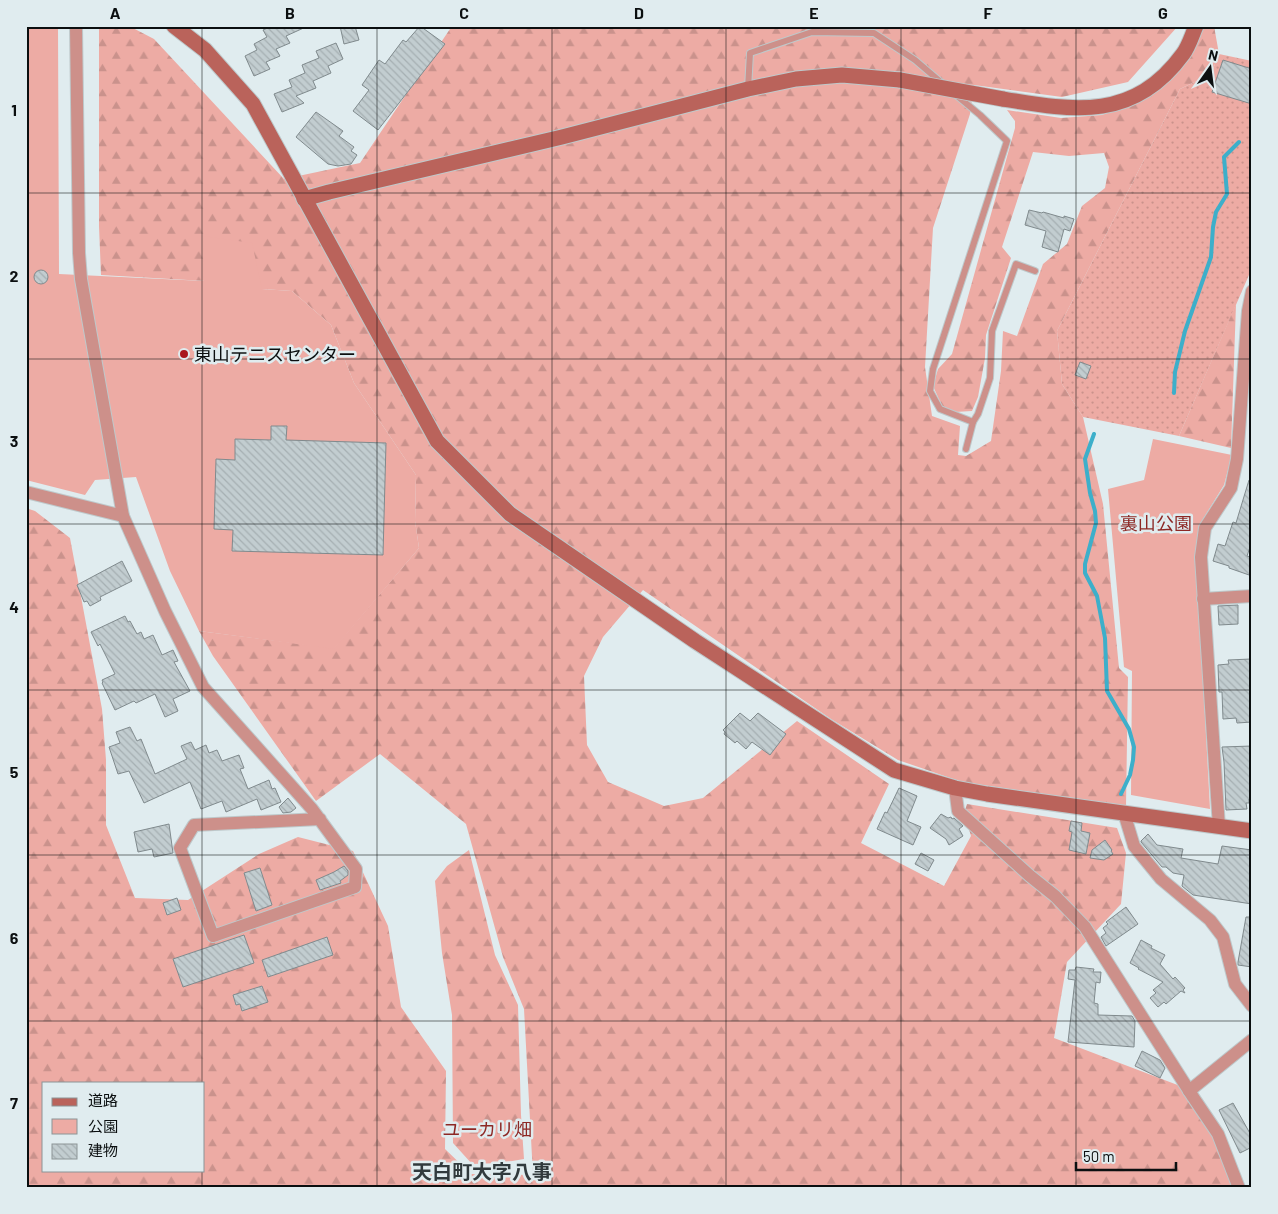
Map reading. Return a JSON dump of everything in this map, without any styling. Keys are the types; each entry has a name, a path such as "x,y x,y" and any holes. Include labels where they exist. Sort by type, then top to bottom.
{"street":[{"path":"76,26 81,279 123,516 203,687 320,819 356,868 355,887 214,936 180,848 194,825 320,819"},
{"path":"174,26 205,50 253,104 437,441 510,514 696,641 894,770 955,788 1252,831"},
{"path":"304,199 562,137 748,89 796,79 842,75 900,80 1057,108 1093,108 1137,96 1170,69 1184,53 1196,26"},
{"path":"1219,827 1201,556 1206,528 1231,488 1237,459 1248,366 1248,311 1252,291"},
{"path":"26,492 123,516"},
{"path":"1204,599 1252,596"},
{"path":"955,788 958,811 1055,896 1085,927 1218,1134 1239,1188"},
{"path":"1124,813 1134,846 1161,879 1210,920 1223,936 1235,984 1252,1006"},
{"path":"1189,1091 1252,1040"}],"lane":[{"path":"748,89 750,53 812,32 874,33 915,60 980,115 1007,141 933,369 930,391 940,410 973,422"},
{"path":"966,449 973,422 978,414 990,378 992,331 1016,264 1034,271"}],"green space":[{"name":"東山テニスセンター","path":"26,26 58,26 59,274 204,281 203,236 252,243 262,289 292,291 331,325 354,383 416,475 415,521 419,548 334,649 199,631 170,571 136,477 95,480 85,495 26,480"},
{"path":"99,26 129,26 154,39 284,179 360,163 452,26 1178,26 1128,82 1062,97 974,85 970,114 933,228 925,367 932,416 960,426 958,455 966,456 991,441 1001,371 1003,331 1017,336 1043,264 1067,244 1082,206 1105,188 1109,167 1104,153 1069,156 1033,152 1002,247 1011,258 986,335 985,358 978,397 972,411 955,412 942,406 933,386 938,369 952,354 1015,128 1015,121 1007,110 1061,118 1102,115 1144,100 1187,62 1203,26 1214,26 1219,54 1211,74 1180,89 1057,331 1062,384 1083,417 1103,504 1119,668 1128,677 1126,806 962,782 898,760 831,719 643,590 603,637 584,676 587,745 608,782 664,806 703,798 797,721 889,784 861,843 944,886 971,836 964,813 967,804 1117,828 1126,853 1121,904 1067,962 1054,1038 1196,1092 1241,1188 26,1188 26,508 35,511 70,538 102,709 106,760 106,825 135,898 188,900 259,854 298,837 353,851 388,926 401,1007 446,1071 445,1149 471,1174 533,1175 524,1009 503,957 466,824 380,754 316,801 213,656 199,631 334,648 419,548 415,521 416,475 354,383 331,325 292,291 205,281 101,275 99,226"},
{"path":"1219,54 1252,61 1252,268 1179,436 1083,417 1062,384 1057,331 1180,89 1211,74"},
{"path":"1236,304 1231,448 1179,436"},
{"name":"裏山公園","path":"1153,439 1232,455 1224,485 1203,519 1196,547 1210,809 1131,795 1132,671 1124,667 1108,489 1144,480"},
{"name":"ユーカリ畑","path":"469,850 495,955 518,1005 524,1159 500,1163 472,1164 453,1143 452,1015 442,953 435,881 447,866"}],"building":[{"path":"272,26 308,26 286,36 290,43 276,49 280,56 266,62 270,69 254,76 245,56 257,50 254,44 267,37 263,30"},
{"path":"340,26 355,26 359,40 344,44"},
{"path":"420,26 445,44 378,130 353,111 369,90 362,85 379,60 385,64 403,40 406,42"},
{"path":"336,43 343,59 328,66 331,73 313,81 316,88 296,96 304,103 282,112 274,94 292,87 289,80 305,73 302,65 319,58 316,51"},
{"path":"1223,60 1252,69 1252,104 1212,92"},
{"path":"316,112 343,131 339,136 354,147 351,151 357,155 351,164 338,166 328,164 296,137"},
{"path":"1029,210 1074,219 1070,231 1064,229 1058,252 1042,247 1046,231 1025,225"},
{"path":"38,270 44,270 48,277 44,284 38,284 34,280 34,274"},
{"path":"1080,362 1091,366 1086,379 1075,375"},
{"path":"271,426 287,426 286,440 386,443 383,555 232,551 233,530 214,529 216,459 235,460 235,439 271,440"},
{"path":"1249,480 1252,481 1252,541 1247,556 1252,558 1252,576 1213,561 1218,544 1225,546 1233,522 1236,523"},
{"path":"122,561 132,581 100,597 101,600 90,606 87,601 84,602 77,585"},
{"path":"1238,605 1238,624 1219,625 1218,606"},
{"path":"125,616 137,634 141,632 144,639 153,635 162,655 173,650 178,661 174,662 190,691 173,699 178,711 165,717 155,694 115,710 102,680 115,674 100,644 98,646 91,632"},
{"path":"1251,659 1252,722 1237,723 1236,718 1223,719 1218,665 1229,664 1228,660"},
{"path":"740,713 750,721 758,713 786,734 770,755 752,742 746,749 737,741 735,743 724,734 723,730"},
{"path":"130,727 137,741 141,739 155,774 187,759 181,746 191,742 195,750 206,745 209,753 217,750 222,761 239,755 244,768 240,769 248,789 269,780 272,789 275,788 281,802 261,810 257,799 226,812 222,801 201,809 190,782 144,803 129,771 118,774 109,747 120,743 116,732"},
{"path":"1252,746 1252,799 1249,799 1249,803 1246,803 1247,809 1226,810 1222,747"},
{"path":"899,788 917,796 907,821 921,827 913,845 877,829"},
{"path":"288,798 296,808 291,812 283,813 279,807"},
{"path":"941,814 948,818 954,818 963,826 959,829 963,836 949,845 946,839 930,828"},
{"path":"1071,821 1082,823 1081,831 1090,833 1086,854 1069,850 1072,832 1069,831"},
{"path":"169,824 173,853 154,857 152,849 138,852 134,832"},
{"path":"1148,834 1157,845 1183,849 1181,858 1218,864 1222,846 1252,850 1252,904 1193,895 1182,886 1184,875 1173,873 1166,867 1162,867 1141,842"},
{"path":"1105,840 1113,854 1104,860 1090,858 1092,850"},
{"path":"921,853 934,860 928,871 915,864"},
{"path":"344,866 348,871 348,875 340,881 341,883 320,890 316,880"},
{"path":"260,868 272,905 256,911 244,873"},
{"path":"177,898 181,910 167,915 163,903"},
{"path":"1126,907 1138,924 1106,946 1101,937 1106,933 1103,928 1108,924 1106,922"},
{"path":"1246,917 1252,917 1252,967 1238,965"},
{"path":"244,935 254,963 183,987 173,959"},
{"path":"327,937 333,955 268,977 262,960"},
{"path":"1141,940 1165,955 1160,964 1173,979 1175,977 1185,988 1183,990 1185,993 1181,991 1166,1004 1164,1002 1158,1007 1150,998 1156,993 1153,990 1163,982 1130,963"},
{"path":"1076,967 1094,969 1093,972 1101,972 1100,983 1096,982 1094,1003 1098,1004 1098,1015 1132,1016 1135,1021 1134,1047 1068,1042 1075,980 1068,979 1069,970 1075,970"},
{"path":"262,986 268,1002 242,1011 240,1004 236,1005 233,995"},
{"path":"1142,1051 1160,1060 1165,1068 1160,1078 1135,1066"},
{"path":"1233,1103 1252,1137 1252,1147 1240,1153 1219,1110"}],"waterway":[{"path":"1174,393 1175,372 1185,331 1211,257 1216,212 1227,194 1224,157 1239,142"},
{"path":"1094,434 1085,459 1096,523 1085,564 1085,573 1097,596 1105,638 1107,691 1129,729 1134,747 1130,775 1121,794"}],"place":[{"name":"東山テニスセンター","path":"184,354"}],"district":[{"name":"天白町大字八事","path":"482,1171"}]}
